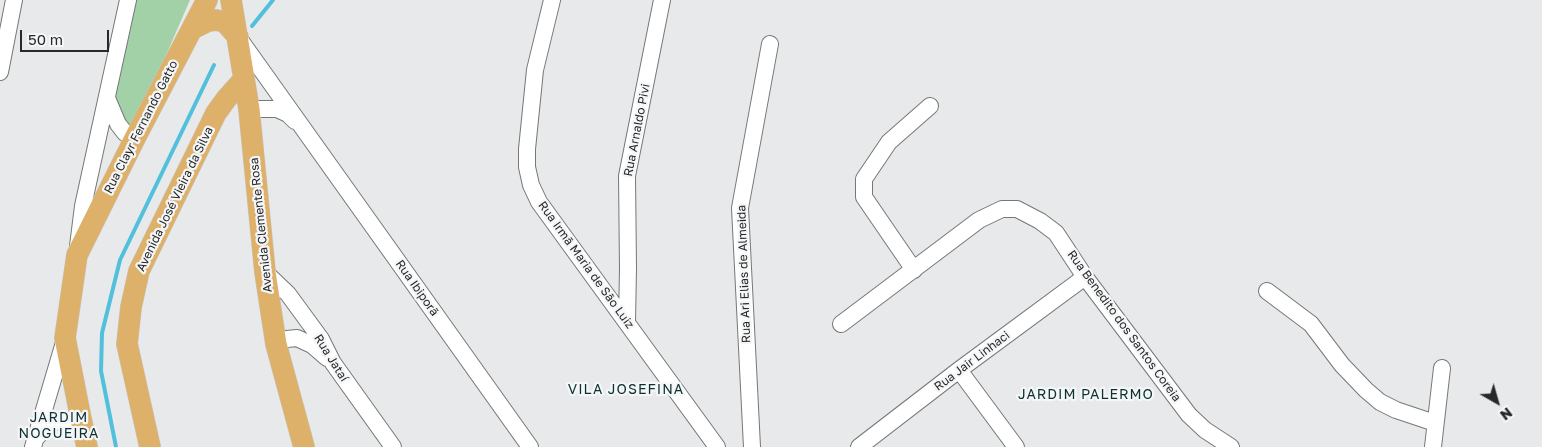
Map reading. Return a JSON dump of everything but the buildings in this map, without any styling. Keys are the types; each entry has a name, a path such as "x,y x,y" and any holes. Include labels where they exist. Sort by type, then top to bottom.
{"main road":[{"name":"Rua Clayr Fernando Gatto","path":"65,338 76,255 207,0"},
{"name":"Avenida Clemente Rosa","path":"231,0 249,109 265,272 276,344 304,447"},
{"path":"192,29 208,21 216,20 225,22 238,37"},
{"name":"Avenida José Vieira da Silva","path":"150,447 127,344 131,307 139,271 216,114 244,79"},
{"path":"65,338 80,419 88,447"}],"street":[{"path":"0,72 14,0"},
{"name":"Rua Clayr Fernando Gatto","path":"76,255 83,206 128,0"},
{"name":"Rua Irmã Maria de São Luiz","path":"552,0 535,70 527,149 531,185 539,202 717,447"},
{"name":"Rua Arnaldo Pivi","path":"627,322 627,176 662,0"},
{"name":"Rua Ibiporã","path":"238,37 530,447"},
{"name":"Rua Ari Elias de Almeida","path":"752,447 740,208 770,44"},
{"path":"107,98 118,124 125,133 135,138"},
{"path":"914,270 864,197 864,179 889,142 930,106"},
{"name":"Rua Ibiporã","path":"249,109 277,109 288,114 304,128"},
{"name":"Rua Benedito dos Santos Coreia","path":"841,324 979,220 1002,210 1018,209 1040,221 1056,233 1085,277 1189,414 1205,430 1231,447"},
{"name":"Rua Jataí","path":"265,272 288,294 316,332 332,363 393,447"},
{"name":"Rua Jair Linhaci","path":"868,444 959,370 1085,277"},
{"path":"1266,291 1311,324 1342,365 1380,402 1396,410 1436,423"},
{"name":"Rua Clayr Fernando Gatto","path":"34,444 65,338"},
{"path":"276,344 288,339 297,338 312,345 332,363"},
{"path":"1433,447 1442,368"},
{"path":"959,370 1016,447"},
{"path":"34,444 46,427 56,422 80,419"}],"green space":[{"path":"134,0 190,0 136,124 129,124 113,114 118,63"}],"waterway":[{"path":"252,26 273,0"},
{"path":"116,447 101,371 102,333 120,260 214,65"}],"district":[{"name":"VILA JOSEFINA","path":"626,390"},
{"name":"JARDIM PALERMO","path":"1086,395"},
{"name":"JARDIM NOGUEIRA","path":"59,426"}]}
